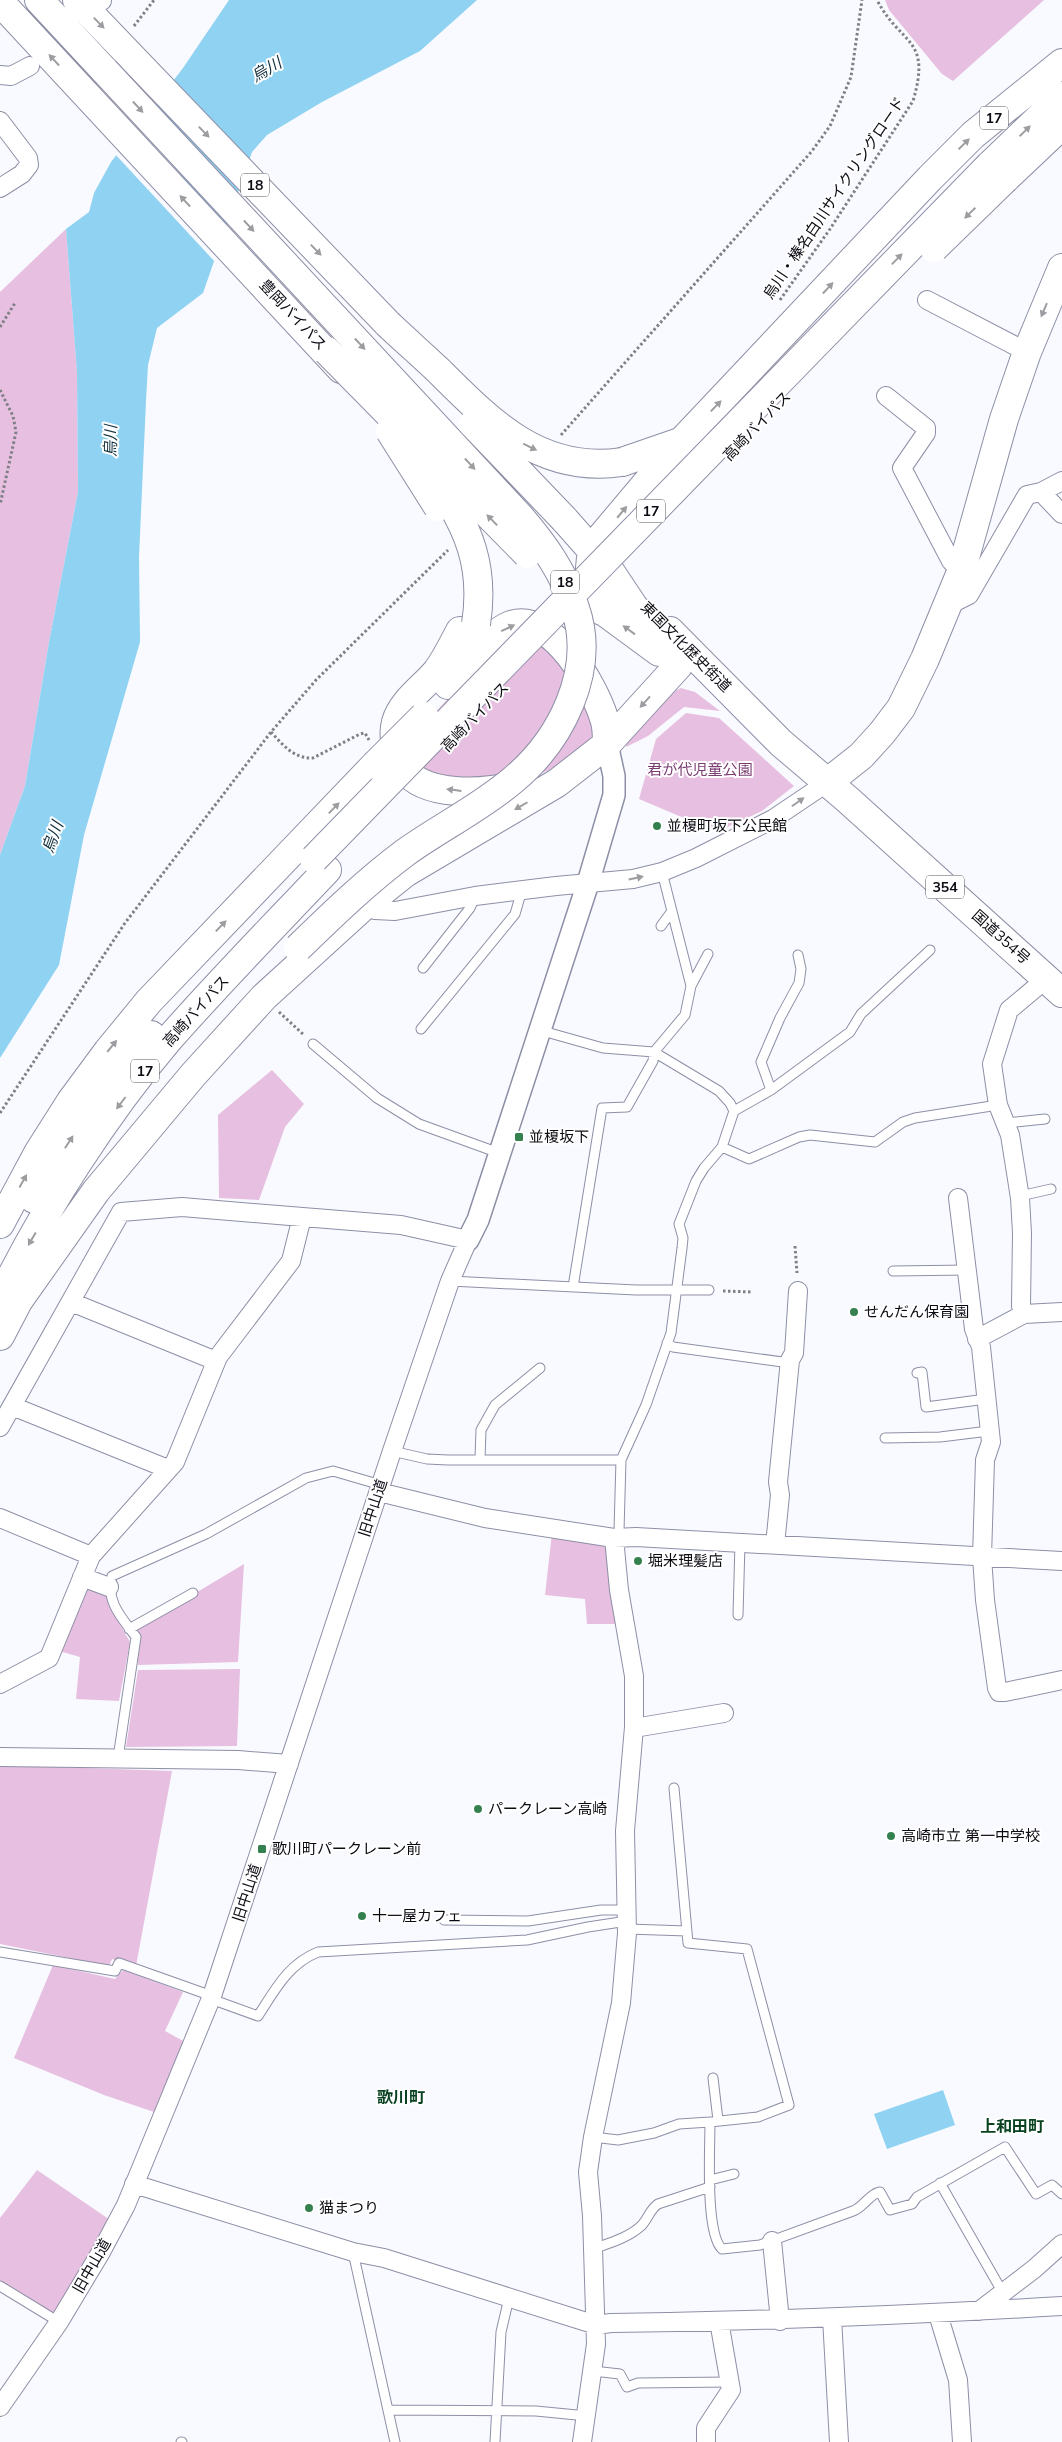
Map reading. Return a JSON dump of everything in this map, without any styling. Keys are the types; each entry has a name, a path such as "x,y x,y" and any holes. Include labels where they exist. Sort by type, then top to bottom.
{"highway":[{"path":"0,1336 7,1303 83,1186 182,1064 344,903 389,866 501,790 535,759 557,731 572,696 580,656 579,623 576,610 549,553 521,518 39,0"},
{"name":"18","path":"77,0 127,37 388,324 431,379 564,518 600,559"},
{"name":"豊岡バイパス","path":"0,2 327,351 527,554 602,611"},
{"name":"17","path":"600,559 682,441 930,178 973,135 1062,63"},
{"name":"17","path":"997,172 1062,96"},
{"name":"17","path":"997,172 1062,125"},
{"name":"高崎バイパス","path":"0,1260 54,1165 86,1116 123,1068 192,988 320,865 997,172"},
{"path":"828,782 861,756 901,708 925,659 961,572 1004,419 1027,352 1062,268"},
{"path":"388,324 469,402 515,438 535,450 562,459 594,464 622,462 682,441"},
{"path":"327,351 380,417 436,480 462,521 476,557 480,605 468,628 438,670 405,705 396,721 396,748 405,770 421,781 434,786 454,791 475,792 528,783 586,762"},
{"path":"7,1303 96,1191 193,1075 264,998 364,905 405,873 557,784 586,762 608,744 678,666 668,644 634,607 600,559 590,573 602,611"},
{"name":"東国文化歴史街道","path":"600,559 781,743"},
{"name":"東国文化歴史街道","path":"602,611 781,743 828,782"},
{"path":"0,1224 38,1153 71,1101 149,1001 374,755 424,716 448,685 500,632 519,623 534,626 560,643 587,681 605,719 608,744"},
{"path":"448,685 463,660 468,628"},
{"name":"国道354号","path":"828,782 1054,986"},
{"name":"高崎バイパス","path":"7,1303 15,1268 60,1191 98,1134 151,1063 320,865"}],"street":[{"path":"0,75 11,76 30,66"},
{"path":"0,121 28,158 29,165 22,174 0,188"},
{"path":"927,300 1027,352"},
{"path":"886,396 927,430 902,468 951,561 961,572"},
{"path":"948,606 969,595 1027,496 1041,492 1062,481"},
{"path":"1041,492 1062,514"},
{"path":"0,1427 121,1212 182,1207 401,1225 468,1240 478,1220 588,883 614,796 614,776 608,744"},
{"path":"364,905 375,910 395,911 475,896 633,879 662,872 705,854 774,819 828,782"},
{"path":"1024,1314 1021,1306 1022,1233 1020,1196 1006,1123 998,1105 992,1064 1003,1026 1013,1006 1054,986"},
{"path":"958,1198 977,1339 981,1347 991,1442 986,1460 982,1556 985,1600 998,1692 1062,1680"},
{"path":"0,1684 49,1658 91,1556 175,1462 216,1361 291,1261 302,1217"},
{"name":"旧中山道","path":"0,2407 59,2322 101,2252 126,2205 212,1998 392,1451 450,1281 468,1240"},
{"path":"775,1545 790,1363 794,1353 798,1291"},
{"path":"71,1302 216,1361"},
{"path":"977,1339 1024,1314 1062,1312"},
{"path":"12,1406 168,1469"},
{"path":"380,1489 478,1516 614,1538 636,1537 1062,1561"},
{"path":"0,1518 91,1556"},
{"path":"582,2442 593,2371 596,2325 588,2172 593,2137 621,2003 627,1920 624,1831 634,1728 634,1676 629,1604 614,1538"},
{"path":"82,1577 109,1586"},
{"path":"634,1728 724,1713"},
{"path":"0,1757 238,1760 289,1764"},
{"path":"134,2184 353,2252 384,2258 596,2325 611,2323 780,2321 1062,2306"},
{"path":"772,2241 780,2321"},
{"path":"979,2311 1062,2244"},
{"path":"938,2314 958,2380 962,2442"},
{"path":"832,2318 839,2442"},
{"path":"706,2442 706,2428 731,2390 719,2322"}],"lane":[{"path":"662,872 691,986"},
{"path":"421,1029 515,914 522,890"},
{"path":"423,968 470,908 475,896"},
{"path":"661,926 672,912"},
{"path":"614,1538 619,1531 622,1460 646,1405 668,1343 683,1238 679,1224 696,1181 704,1168 722,1148 734,1112 771,1090 850,1032 862,1014 930,950"},
{"path":"573,1287 602,1108 627,1107 652,1061 654,1052 685,1015 691,986 708,954"},
{"path":"771,1090 761,1062 780,1018 799,983 801,969 798,955"},
{"path":"539,1030 603,1048 654,1052 719,1091 730,1103 734,1112"},
{"path":"313,1044 353,1080 419,1124 499,1153"},
{"path":"722,1148 749,1159 800,1137 810,1135 875,1142 903,1122 915,1118 998,1105"},
{"path":"1006,1123 1045,1119"},
{"path":"1020,1196 1051,1189"},
{"path":"893,1271 968,1270"},
{"path":"450,1281 573,1287 709,1290"},
{"path":"668,1343 673,1347 790,1363"},
{"path":"480,1459 481,1430 495,1405 540,1368"},
{"path":"917,1373 922,1372 926,1406 986,1399"},
{"path":"885,1438 940,1437 989,1432"},
{"path":"392,1451 427,1459 622,1460"},
{"path":"118,1758 136,1637 116,1610 109,1586 112,1576 206,1534 306,1478 333,1470 380,1489"},
{"path":"738,1615 740,1543"},
{"path":"129,1629 193,1593"},
{"path":"593,2137 618,2140 654,2133 679,2124 758,2117 789,2105 747,1949 688,1944 674,1788"},
{"path":"444,1920 528,1921 601,1910 627,1920 687,1931"},
{"path":"0,1952 114,1971 118,1963 258,2016 290,1970 303,1958 318,1952 527,1940 588,1926 627,1920"},
{"path":"713,2078 714,2121 710,2184 714,2237 722,2249 748,2248 772,2241 860,2208 876,2192 882,2194 890,2210 912,2204 917,2197 1005,2147 1036,2194 1052,2185 1062,2194"},
{"path":"593,2249 628,2235 638,2228 652,2207 734,2174"},
{"path":"940,2183 1003,2292"},
{"path":"353,2252 395,2442"},
{"path":"0,2286 59,2322"},
{"path":"495,2442 501,2332 509,2298"},
{"path":"593,2371 620,2374 627,2387 638,2383 729,2382"},
{"path":"388,2410 536,2411 587,2416"}],"path":[{"path":"127,37 154,0"},
{"path":"559,437 780,188 830,126 851,77 862,0"},
{"name":"烏川・榛名白川サイクリングロード","path":"780,301 913,101 920,79 918,53 877,0"},
{"path":"0,327 15,303"},
{"path":"0,390 13,416 16,432 0,505"},
{"path":"0,1113 125,923 271,732 316,680 449,549"},
{"path":"271,732 296,755 304,758 313,758 365,733 374,755"},
{"path":"273,1006 313,1044"},
{"path":"795,1246 798,1291"},
{"path":"709,1290 752,1292"}],"green space":[{"path":"885,0 1044,0 953,81 942,74 889,10"},
{"path":"66,229 77,372 78,492 49,642 25,786 0,855 0,292"},
{"path":"543,642 591,705 593,735 588,742 563,764 535,776 467,785 415,767 430,718 497,646"},
{"path":"681,688 695,692 720,711 684,707 648,736 626,747 627,738 668,694"},
{"name":"君が代児童公園","path":"686,713 719,718 794,786 762,811 717,832 639,799 656,739"},
{"path":"272,1070 304,1104 285,1127 259,1200 219,1198 218,1115"},
{"path":"552,1533 611,1542 622,1624 587,1624 585,1599 545,1595"},
{"path":"244,1564 238,1662 138,1665 137,1628"},
{"path":"84,1582 107,1592 110,1607 130,1642 119,1701 76,1699 80,1657 59,1651"},
{"path":"240,1669 237,1746 126,1747 138,1670"},
{"path":"0,1765 172,1771 136,1966 112,1959 109,1966 0,1944"},
{"path":"53,1965 115,1979 123,1970 183,1992 165,2031 187,2043 154,2112 104,2095 14,2058"},
{"path":"37,2170 113,2222 55,2314 0,2281 0,2218"}],"water":[{"name":"烏川","path":"229,0 477,0 420,51 322,102 267,135 252,152 203,293 157,328 148,365 146,401 139,557 140,642 84,835 59,965 0,1058 0,855 25,786 49,642 78,492 77,372 66,229 89,212 94,193 111,162 183,68"},
{"path":"943,2090 955,2125 887,2149 874,2114"}],"pier":[{"path":"138,123 227,231 216,263 114,153"}],"place":[{"name":"並榎町坂下公民館","path":"657,826"},
{"name":"並榎坂下","path":"519,1137"},
{"name":"せんだん保育園","path":"854,1312"},
{"name":"堀米理髪店","path":"638,1561"},
{"name":"パークレーン高崎","path":"478,1809"},
{"name":"高崎市立 第一中学校","path":"891,1836"},
{"name":"歌川町パークレーン前","path":"262,1849"},
{"name":"十一屋カフェ","path":"362,1916"},
{"name":"猫まつり","path":"309,2208"}],"district":[{"name":"歌川町","path":"401,2097"},
{"name":"上和田町","path":"1012,2126"}]}
